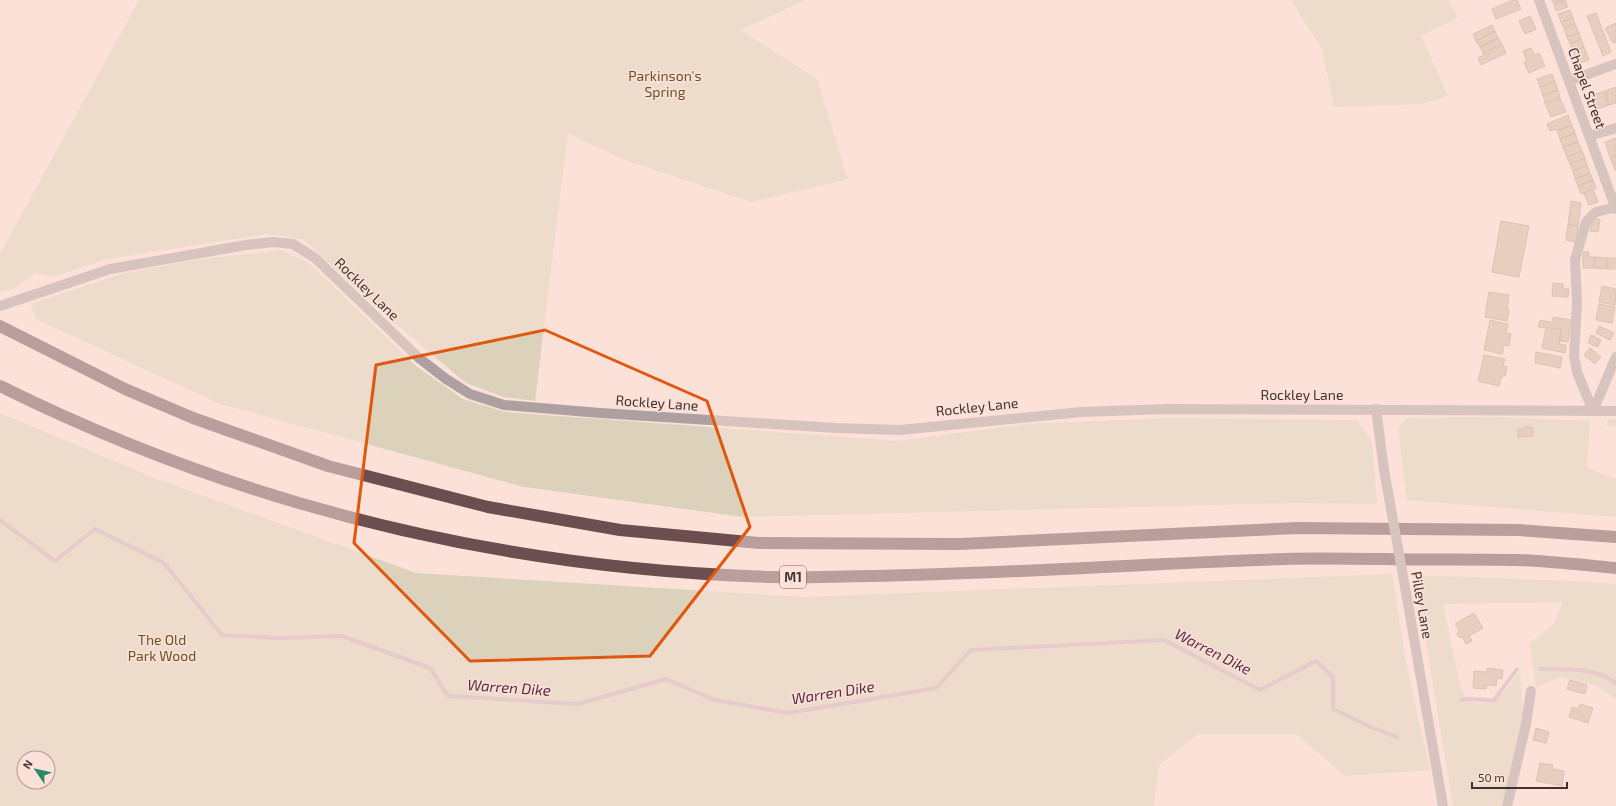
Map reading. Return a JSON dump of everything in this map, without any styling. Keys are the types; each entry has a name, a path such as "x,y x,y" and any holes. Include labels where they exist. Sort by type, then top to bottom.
{"highway":[{"path":"0,326 20,338 125,389 193,418 328,466 488,507 620,530 760,543 960,544 1297,528 1518,530 1616,537"},
{"name":"M1","path":"0,386 130,445 246,488 308,507 416,534 511,553 658,572 776,577 954,574 1289,559 1519,560 1616,568"}],"street":[{"name":"Chapel Street","path":"1539,0 1616,207"},
{"path":"1570,81 1616,64"},
{"path":"1589,136 1616,128"},
{"path":"1593,411 1576,372 1574,356 1577,303 1575,260 1586,222 1596,212 1616,207"},
{"name":"Rockley Lane","path":"0,306 110,269 246,245 273,242 293,244 315,258 419,358 446,379 470,394 504,404 600,413 836,428 900,430 1081,412 1169,409 1616,411"},
{"path":"1593,411 1616,357"},
{"name":"Pilley Lane","path":"1376,409 1384,470 1443,806"},
{"path":"1507,806 1526,724 1531,691"}],"highlighted area":[{"path":"545,330 707,401 750,527 650,656 470,661 354,543 376,365"}],"green space":[{"name":"Parkinson's Spring","path":"139,0 806,0 740,30 817,79 848,179 751,202 622,159 568,133 535,401 504,397 466,383 383,313 303,239 266,234 103,260 53,277 35,273 16,288 0,292 0,252"},
{"path":"1291,0 1449,0 1458,18 1421,36 1448,96 1421,104 1334,107 1322,49"},
{"path":"281,250 310,264 416,366 463,399 505,412 898,441 1027,424 1167,418 1357,420 1372,442 1377,504 1295,503 743,517 524,487 220,404 36,319 31,304 121,274 195,260"},
{"name":"The Old Park Wood","path":"0,413 157,479 416,573 803,597 1392,574 1406,662 1430,770 1345,776 1296,734 1198,734 1159,765 1154,806 0,806"},
{"path":"1494,417 1590,421 1587,468 1616,479 1616,517 1407,500 1398,428 1407,418"},
{"path":"1608,419 1616,419 1616,427 1606,425"},
{"path":"1415,575 1616,584 1616,699 1596,685 1559,677 1536,688 1530,643 1554,624 1563,602 1443,604 1460,686 1467,701 1482,703 1495,702 1520,672 1523,714 1502,806 1453,806"}],"building":[{"path":"1513,0 1517,0 1521,9 1496,19 1492,9"},
{"path":"1552,0 1565,0 1554,4"},
{"path":"1565,0 1568,7 1556,11 1554,4"},
{"path":"1570,10 1573,18 1561,22 1558,14"},
{"path":"1596,13 1611,52 1603,56 1587,16"},
{"path":"1530,16 1536,29 1525,34 1519,21"},
{"path":"1573,18 1575,24 1564,28 1561,22"},
{"path":"1616,23 1616,42 1613,43 1605,28"},
{"path":"1575,24 1579,33 1567,37 1564,28"},
{"path":"1492,25 1495,31 1476,41 1473,34"},
{"path":"1495,31 1498,38 1480,47 1476,41"},
{"path":"1579,33 1581,39 1570,44 1567,37"},
{"path":"1498,38 1502,44 1483,53 1480,47"},
{"path":"1581,39 1584,47 1573,51 1570,44"},
{"path":"1502,44 1506,53 1481,65 1478,58 1484,55 1483,53"},
{"path":"1584,47 1589,60 1578,64 1573,51"},
{"path":"1531,48 1535,55 1539,53 1545,66 1529,73 1524,62 1527,61 1523,51"},
{"path":"1552,74 1555,82 1540,87 1537,79"},
{"path":"1555,82 1558,90 1543,95 1540,87"},
{"path":"1616,87 1616,103 1609,105 1605,91"},
{"path":"1558,90 1560,98 1545,103 1543,95"},
{"path":"1605,91 1609,105 1597,109 1592,95"},
{"path":"1560,98 1566,112 1551,117 1545,103"},
{"path":"1568,115 1572,125 1557,131 1556,129 1550,131 1547,124"},
{"path":"1572,125 1575,133 1560,139 1557,131"},
{"path":"1575,133 1578,142 1563,147 1560,139"},
{"path":"1616,138 1616,155 1610,157 1605,142"},
{"path":"1578,142 1582,151 1567,157 1563,147"},
{"path":"1582,151 1585,158 1570,164 1567,157"},
{"path":"1616,155 1616,170 1615,170 1610,157"},
{"path":"1585,158 1587,165 1573,171 1570,164"},
{"path":"1587,165 1590,173 1575,179 1573,171"},
{"path":"1590,173 1593,180 1578,186 1575,179"},
{"path":"1593,180 1596,188 1581,194 1578,186"},
{"path":"1593,189 1598,202 1589,205 1584,193"},
{"path":"1571,201 1581,203 1578,226 1568,225"},
{"path":"1592,218 1600,220 1598,232 1590,231"},
{"path":"1501,221 1529,226 1519,277 1492,272"},
{"path":"1568,225 1578,226 1576,242 1566,240"},
{"path":"1583,252 1589,252 1589,257 1595,257 1594,268 1583,268"},
{"path":"1595,257 1607,258 1607,269 1594,268"},
{"path":"1607,258 1615,258 1615,269 1607,269"},
{"path":"1553,283 1563,284 1563,288 1569,289 1568,297 1552,296"},
{"path":"1602,286 1616,289 1615,305 1599,302"},
{"path":"1489,292 1509,295 1507,321 1485,317"},
{"path":"1599,304 1615,307 1612,323 1596,320"},
{"path":"1553,317 1571,320 1568,342 1560,341 1561,329 1551,328"},
{"path":"1490,320 1508,324 1506,333 1511,334 1509,346 1504,345 1502,354 1484,350"},
{"path":"1540,320 1550,322 1549,328 1561,329 1559,344 1566,345 1565,353 1542,348 1546,328 1538,327"},
{"path":"1599,326 1614,333 1610,340 1596,333"},
{"path":"1591,335 1601,340 1598,347 1588,343"},
{"path":"1590,348 1601,357 1595,364 1584,355"},
{"path":"1536,352 1562,357 1560,368 1535,363"},
{"path":"1484,355 1505,359 1503,366 1507,367 1505,376 1502,376 1499,386 1478,381"},
{"path":"1524,427 1533,427 1533,436 1518,437 1518,429 1524,429"},
{"path":"1474,613 1483,628 1469,636 1472,641 1466,644 1462,637 1459,637 1457,634 1459,630 1455,624"},
{"path":"1487,668 1503,670 1502,679 1497,678 1496,686 1486,685 1486,689 1473,688 1474,671 1487,672"},
{"path":"1570,680 1587,685 1585,694 1567,689"},
{"path":"1580,704 1593,708 1588,723 1569,717 1572,707 1578,709"},
{"path":"1536,728 1549,732 1546,743 1533,740"},
{"path":"1540,763 1553,765 1552,769 1564,771 1562,786 1536,781"}],"waterway":[{"name":"Warren Dike","path":"0,520 55,561 95,529 164,563 222,635 281,638 342,636 430,668 448,696 578,704 666,679 715,700 788,713 936,688 971,650 1164,640 1260,690 1316,661 1333,677 1333,709 1373,728 1397,737"},
{"name":"Warren Dike","path":"1461,700 1494,700 1517,669"},
{"name":"Warren Dike","path":"1540,669 1580,670 1598,674 1616,683"}]}
